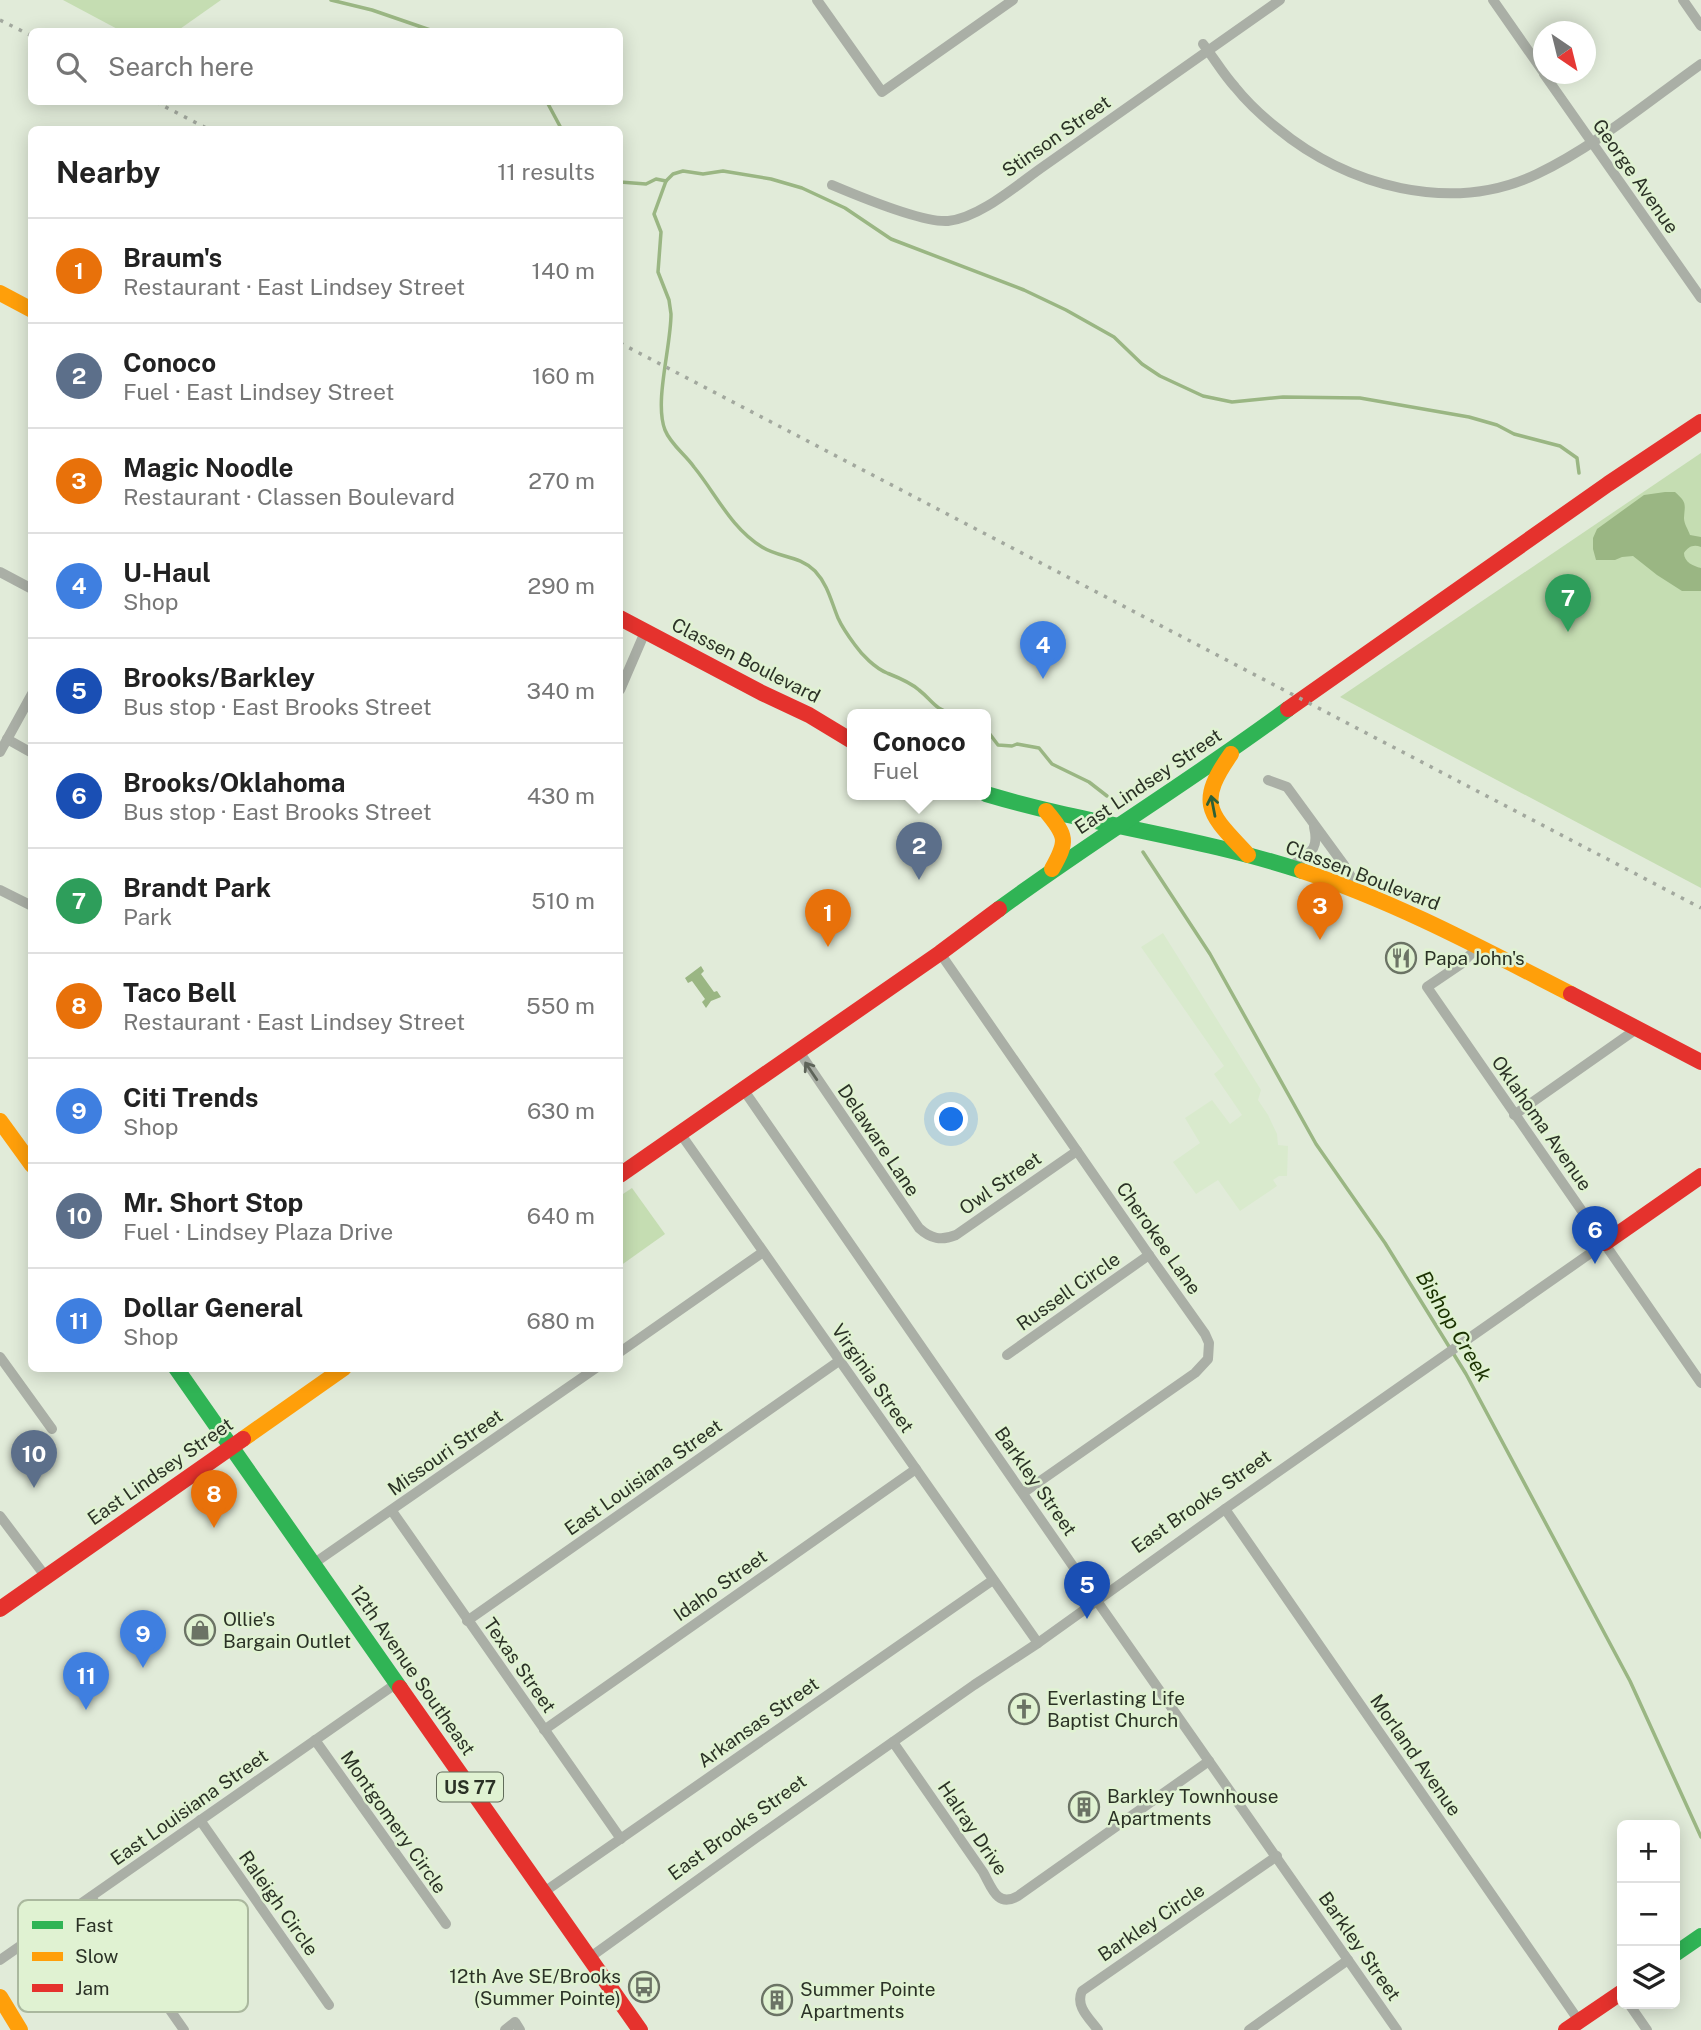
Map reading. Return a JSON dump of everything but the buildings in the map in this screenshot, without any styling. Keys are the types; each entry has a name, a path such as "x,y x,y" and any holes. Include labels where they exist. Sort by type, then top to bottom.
{"main road":[{"path":"0,293 28,308"},
{"name":"East Lindsey Street","path":"623,1173 940,953 1051,871 1233,750 1608,484 1701,422"},
{"name":"Classen Boulevard","path":"623,620 809,715 847,738"},
{"path":"1233,750 1211,788 1212,808 1217,821 1248,855"},
{"name":"Classen Boulevard","path":"991,796 1045,811 1248,855 1360,892 1479,946 1701,1062"},
{"path":"1045,811 1062,829 1065,838 1063,849 1051,871"},
{"path":"0,1121 28,1160"},
{"name":"East Brooks Street","path":"1605,1243 1701,1176"},
{"name":"12th Avenue Southeast","path":"179,1372 640,2030"},
{"name":"East Lindsey Street","path":"0,1609 338,1372"},
{"path":"1680,1951 1701,1936"},
{"path":"0,1997 20,2030"},
{"path":"1573,2026 1617,1999"}],"street":[{"path":"817,0 882,92 1013,0"},
{"name":"Stinson Street","path":"832,185 928,219 949,221 966,217 1028,177 1206,47 1280,0"},
{"name":"George Avenue","path":"1493,0 1533,57"},
{"path":"1683,0 1701,26"},
{"path":"1206,47 1235,87 1292,140 1342,170 1366,179 1422,192 1497,187 1537,174 1591,142 1701,64"},
{"name":"George Avenue","path":"1551,84 1701,298"},
{"path":"0,572 28,587"},
{"path":"623,683 645,632"},
{"path":"0,752 28,701"},
{"path":"7,739 28,751"},
{"path":"1268,780 1287,787 1344,865 1360,892"},
{"path":"1290,867 1316,845 1313,824"},
{"path":"0,890 28,904"},
{"name":"Oklahoma Avenue","path":"1479,946 1461,964 1427,987 1701,1383"},
{"name":"Cherokee Lane","path":"940,953 1185,1303 1209,1343 1208,1359 1195,1373 1023,1493"},
{"path":"1514,1115 1637,1028"},
{"name":"Delaware Lane","path":"798,1050 919,1228 933,1238 940,1239"},
{"name":"Barkley Street","path":"743,1089 1397,2030"},
{"name":"Virginia Street","path":"680,1133 1038,1643"},
{"name":"Owl Street","path":"940,1239 956,1235 1077,1152"},
{"name":"East Brooks Street","path":"589,1958 1605,1243"},
{"path":"623,1350 763,1252"},
{"name":"Russell Circle","path":"1007,1355 1149,1255"},
{"path":"0,1357 52,1429"},
{"path":"1690,1367 1701,1360"},
{"name":"East Louisiana Street","path":"467,1621 839,1361"},
{"name":"Missouri Street","path":"313,1564 590,1372"},
{"name":"Idaho Street","path":"544,1730 916,1469"},
{"name":"Morland Avenue","path":"1225,1509 1573,2026"},
{"name":"Texas Street","path":"392,1511 621,1839"},
{"path":"0,1516 46,1577"},
{"name":"Arkansas Street","path":"544,1892 993,1580"},
{"name":"East Louisiana Street","path":"87,1900 397,1683"},
{"name":"Montgomery Circle","path":"315,1740 446,1924"},
{"name":"Halray Drive","path":"893,1742 998,1896 1006,1901 1018,1896 1209,1761"},
{"name":"Raleigh Circle","path":"200,1820 329,2005"},
{"name":"Barkley Circle","path":"1098,2030 1081,2006 1079,1998 1082,1991 1277,1856"},
{"name":"East Louisiana Street","path":"0,1960 18,1948"},
{"path":"1248,2030 1348,1960"},
{"path":"1633,2009 1647,2030"},
{"path":"171,2012 184,2030"},
{"path":"505,2030 517,2026"}],"shaded area":[{"path":"63,0 221,0 181,28 116,28"},
{"path":"1701,453 1701,888 1340,697"},
{"path":"1675,492 1682,499 1685,506 1684,518 1690,535 1701,537 1701,547 1687,549 1684,556 1692,565 1701,568 1701,591 1682,591 1633,556 1596,560 1593,538 1597,529 1644,495"},
{"path":"1163,933 1261,1090 1258,1100 1277,1134 1278,1145 1288,1146 1287,1176 1279,1176 1273,1180 1277,1186 1240,1211 1218,1180 1196,1194 1173,1162 1200,1143 1185,1118 1212,1100 1230,1124 1242,1115 1214,1074 1224,1066 1141,947"},
{"path":"701,966 704,971 701,974 721,997 711,1001 706,1008 702,1002 705,999 692,981 688,983 685,978"},
{"path":"632,1188 665,1234 623,1264 623,1194"}],"waterway":[{"name":"Bishop Creek","path":"331,0 372,10 424,28"},
{"name":"Bishop Creek","path":"549,105 560,126"},
{"path":"666,181 673,174 683,171 703,174 723,171 771,179 802,188 845,208 891,239 1024,290 1066,310 1114,337 1142,364 1160,376 1203,396 1232,402 1283,397 1360,398 1469,417 1497,425 1514,434 1560,446 1577,458 1579,473"},
{"name":"Bishop Creek","path":"623,182 646,184 656,179 666,181"},
{"name":"Bishop Creek","path":"666,181 654,214 661,232 658,272 669,300 671,314 661,405 665,430 741,530 769,551 802,562 815,571 826,588 842,625 865,657 882,671 915,687 942,709"},
{"name":"Bishop Creek","path":"991,736 998,745 1017,744 1039,748 1052,764 1089,782 1107,796"},
{"name":"Bishop Creek","path":"1143,852 1210,954 1316,1144 1385,1243 1466,1374 1630,1681 1701,1837"}],"railway":[{"path":"0,20 28,34"},
{"path":"162,105 202,126"},
{"path":"623,345 1701,908"}],"traffic: fast":[{"path":"999,909 1288,709"},
{"path":"991,795 1224,849 1302,871"},
{"path":"179,1372 400,1688"},
{"path":"1680,1951 1701,1936"}],"traffic: slow":[{"path":"0,293 28,308"},
{"path":"1231,754 1213,786 1212,808 1224,829 1248,855"},
{"path":"1046,811 1063,839 1061,852 1052,869"},
{"path":"1302,871 1405,912 1571,994"},
{"path":"0,1121 28,1160"},
{"path":"243,1439 338,1372"},
{"path":"0,1997 20,2030"}],"traffic: jam":[{"path":"1288,709 1608,484 1701,422"},
{"path":"623,620 809,715 847,738"},
{"path":"623,1173 940,953 999,909"},
{"path":"1571,994 1701,1062"},
{"path":"1605,1243 1701,1176"},
{"path":"0,1609 243,1439"},
{"path":"400,1688 640,2030"},
{"path":"1566,2030 1617,1995"}],"place":[{"name":"Brandt Park","path":"1568,632"},
{"name":"U-Haul","path":"1043,679"},
{"name":"Conoco","path":"919,880"},
{"name":"Magic Noodle","path":"1320,940"},
{"name":"Braum's","path":"828,947"},
{"name":"Papa John's","path":"1401,958"},
{"name":"Brooks/Oklahoma","path":"1595,1264"},
{"name":"Mr. Short Stop","path":"34,1488"},
{"name":"Taco Bell","path":"214,1528"},
{"name":"Brooks/Barkley","path":"1087,1619"},
{"name":"Ollie's Bargain Outlet","path":"200,1630"},
{"name":"Citi Trends","path":"143,1668"},
{"name":"Everlasting Life Baptist Church","path":"1024,1709"},
{"name":"Dollar General","path":"86,1710"},
{"name":"Barkley Townhouse Apartments","path":"1084,1807"},
{"name":"12th Ave SE/Brooks (Summer Pointe)","path":"644,1987"},
{"name":"Summer Pointe Apartments","path":"777,2000"}]}
